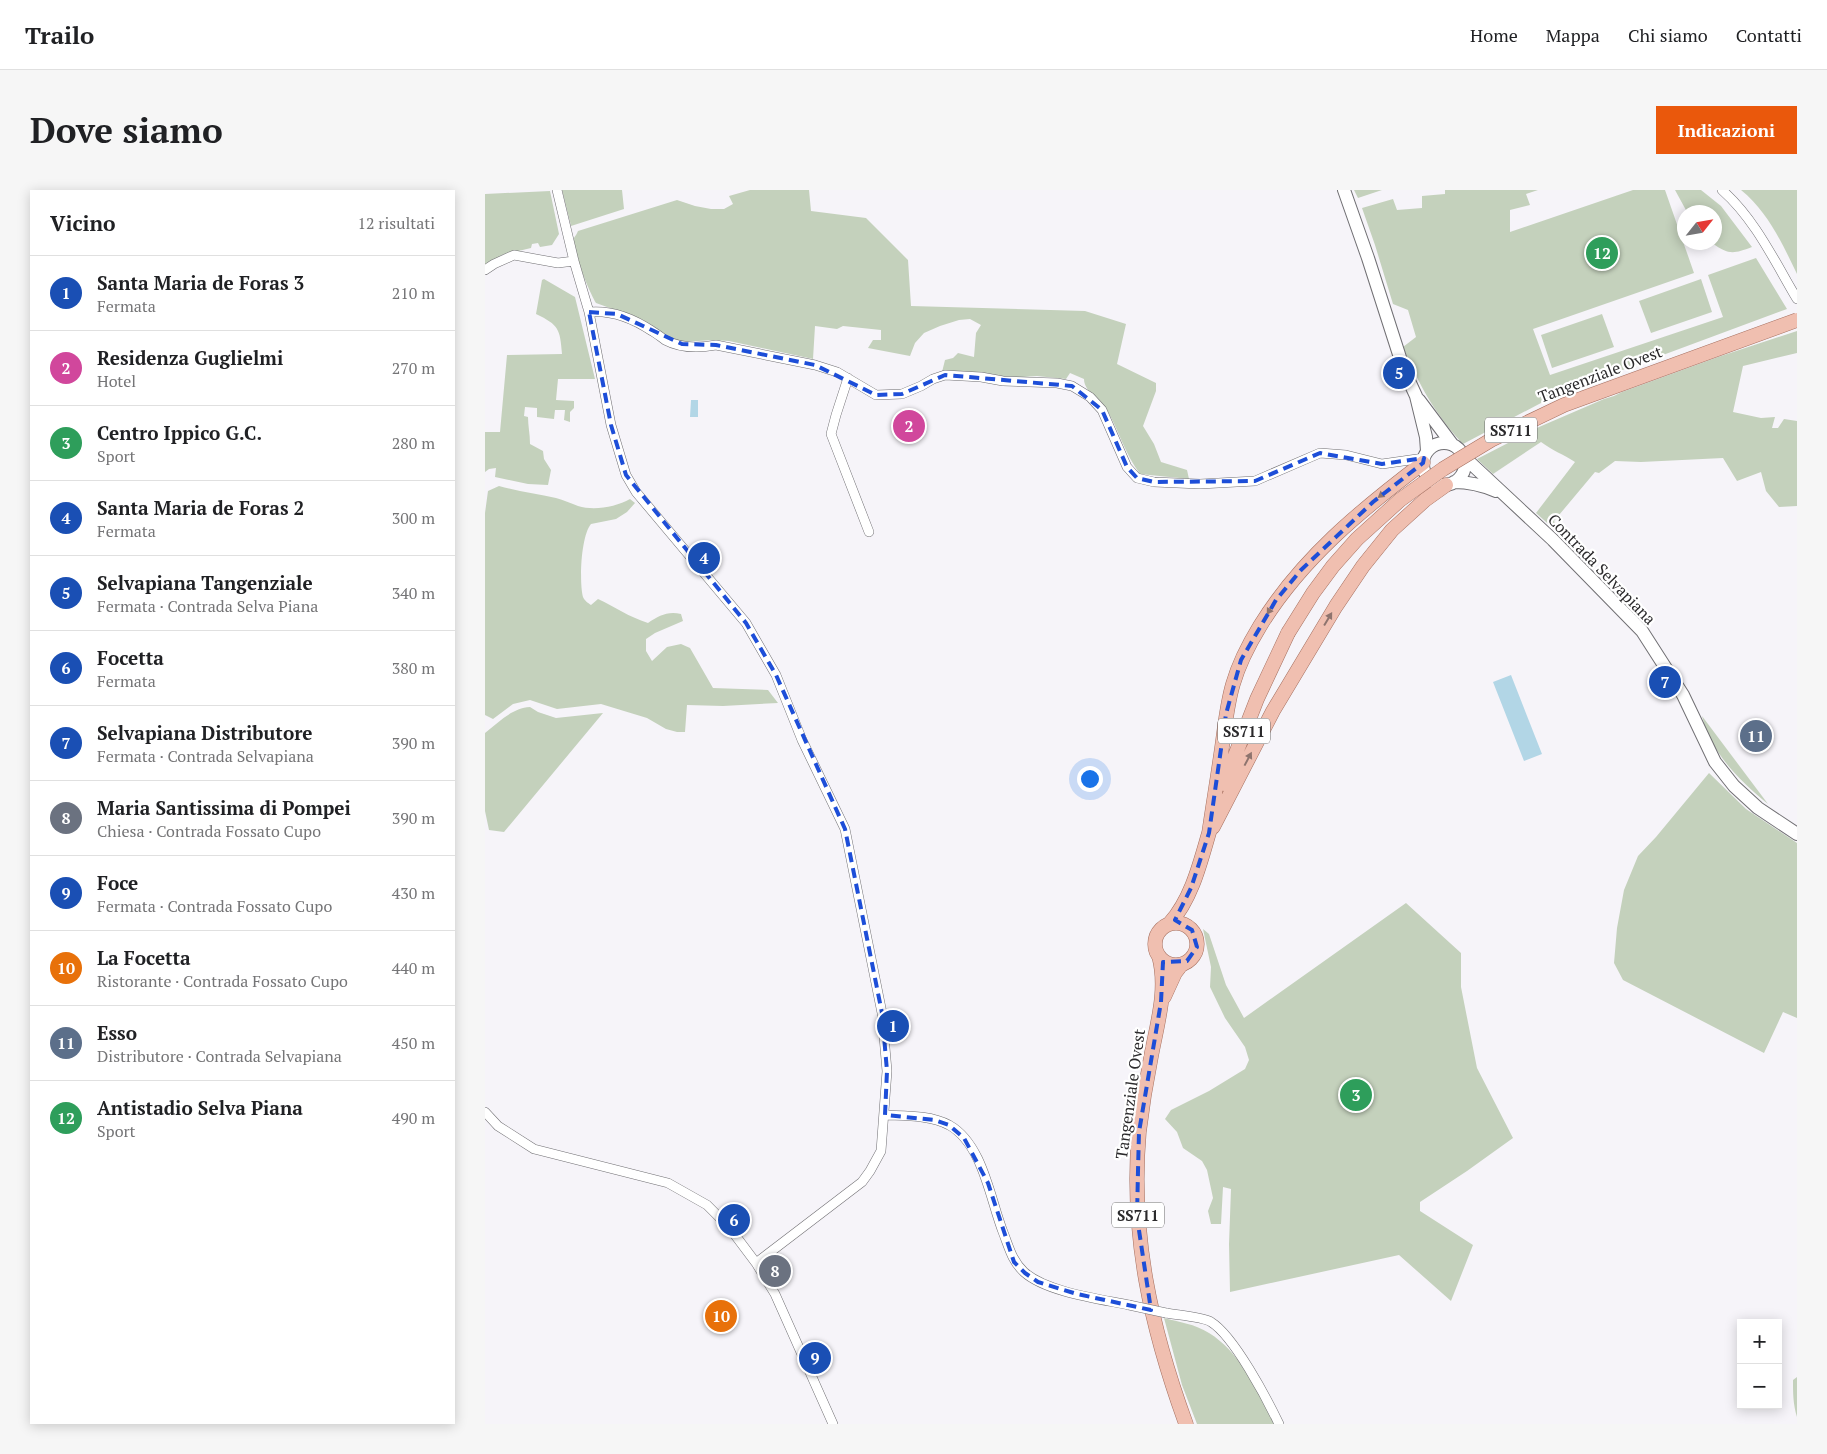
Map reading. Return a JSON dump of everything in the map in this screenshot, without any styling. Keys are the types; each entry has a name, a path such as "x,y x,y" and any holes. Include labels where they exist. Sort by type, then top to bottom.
{"main road":[{"path":"1344,190 1404,370 1416,396 1426,437 1424,469 1430,479 1435,482 1450,484"},
{"name":"Tangenziale Ovest","path":"1170,924 1178,915 1191,888 1229,768 1257,699 1288,633 1313,592 1357,539 1400,500 1443,469 1491,440 1564,404 1797,320"},
{"path":"1209,833 1217,821 1232,788 1273,711 1336,606 1363,566 1391,530 1425,500 1450,484 1464,472 1464,457 1459,449 1452,444 1416,396"},
{"path":"1209,833 1229,699 1241,660 1251,640 1276,600 1308,563 1438,443 1452,444"},
{"name":"Contrada Selvapiana","path":"1464,457 1553,540 1642,631 1683,695 1715,762 1734,786 1758,808 1797,834"},
{"name":"Contrada Selvapiana","path":"1450,484 1470,482 1483,485 1503,494"},
{"name":"Tangenziale Ovest","path":"1191,888 1190,919 1192,930"},
{"path":"1170,924 1182,924 1192,930 1197,941 1195,953 1187,962 1169,964 1159,956 1156,950 1156,937 1159,931 1170,924"},
{"name":"Tangenziale Ovest","path":"1159,956 1163,969 1161,1002 1150,1058 1139,1132 1137,1217 1148,1298 1170,1379 1187,1424"},
{"name":"Tangenziale Ovest","path":"1161,1002 1175,973 1182,964"}],"street":[{"path":"557,190 574,262 589,312 611,426 625,476 636,492 746,623 776,675 802,740 845,828 882,1013 887,1071 881,1151 862,1182 756,1263"},
{"path":"1722,190 1735,201 1759,235 1797,299"},
{"path":"485,270 514,255 559,263 574,262"},
{"path":"589,312 603,310 617,314 651,330 667,341 700,348 716,345 815,364 848,378 876,395 901,394 945,375 974,376 1003,381 1057,383 1072,386 1089,396 1102,410 1127,467 1137,478 1153,482 1200,484 1255,481 1319,453 1345,455 1383,464 1425,457"},
{"path":"848,378 831,434 869,532"},
{"path":"485,1112 498,1126 535,1149 668,1182 707,1205 729,1228 756,1263 775,1294 833,1424"},
{"path":"885,1114 919,1116 934,1120 949,1125 964,1138 975,1154 988,1183 999,1222 1014,1262 1025,1273 1038,1282 1077,1294 1210,1321 1239,1352 1279,1424"}],"highlighted area":[{"path":"589,312 617,314 682,344 716,345 815,365 876,395 902,394 945,375 1072,386 1102,410 1127,467 1137,478 1154,482 1255,481 1320,453 1382,464 1424,458 1423,463 1373,502 1301,570 1276,600 1241,660 1226,714 1209,833 1191,888 1175,920 1192,930 1197,947 1187,961 1163,962 1161,1002 1139,1132 1137,1217 1151,1310 1077,1294 1038,1282 1025,1273 1014,1262 988,1183 964,1138 949,1125 934,1120 885,1115 887,1071 882,1013 845,829 776,675 746,623 626,475 611,425"}],"green space":[{"path":"562,190 622,190 624,209 571,226"},
{"path":"750,190 809,190 811,211 866,218 908,260 911,306 1085,311 1126,324 1117,364 1156,383 1156,391 1143,426 1154,444 1161,462 1187,470 1189,479 1140,474 1130,459 1107,410 1087,388 1084,379 1070,373 1066,379 1037,376 1009,378 965,372 942,372 945,360 953,358 958,353 974,357 976,333 981,325 970,319 959,320 924,333 915,343 910,356 868,348 873,340 881,340 881,330 843,326 837,329 815,326 813,359 729,341 683,342 669,337 643,320 596,303 578,261 574,238 578,231 677,200 695,206 724,209 733,204 729,196"},
{"path":"1354,190 1382,190 1358,198"},
{"path":"1445,190 1538,190 1526,194 1530,205 1510,210 1510,232 1633,190 1665,190 1677,224 1677,250 1686,250 1694,273 1533,329 1550,375 1723,317 1708,275 1756,258 1787,309 1558,394 1463,444 1444,421 1429,398 1415,374 1403,347 1416,337 1408,310 1393,304 1362,208 1393,199 1397,210 1422,208 1422,196 1445,194"},
{"path":"1675,190 1701,190 1720,205 1683,205"},
{"path":"1741,190 1797,190 1797,274 1767,218"},
{"path":"550,191 559,234 552,245 540,247 538,243 532,244 531,248 502,255 485,265 485,194"},
{"path":"1722,207 1752,247 1735,252 1723,250"},
{"path":"544,279 575,297 595,379 558,379 556,400 574,401 574,408 570,412 570,422 564,420 565,410 555,410 554,419 537,417 537,408 525,407 524,416 528,417 530,444 543,451 544,459 551,470 548,485 528,484 495,477 496,468 485,472 485,432 500,432 507,355 562,354 557,329 549,321 536,314 542,280"},
{"path":"1701,279 1712,312 1651,333 1639,301"},
{"path":"1602,314 1614,347 1552,368 1541,335"},
{"path":"1797,331 1797,353 1743,366 1733,412 1761,418 1775,417 1772,428 1778,428 1784,419 1797,421 1797,506 1779,507 1766,491 1761,472 1737,481 1723,458 1641,462 1615,461 1599,473 1595,472 1554,521 1558,528 1555,530 1536,513 1575,462 1541,442 1493,474 1477,459 1539,427 1604,399 1718,357"},
{"path":"499,486 556,498 578,506 591,508 612,506 630,499 635,503 627,512 616,519 591,524 588,530 583,548 581,570 584,599 591,605 598,599 648,623 663,615 671,613 681,614 683,621 646,639 646,651 652,661 667,647 681,644 690,648 713,688 768,690 778,703 723,706 687,705 685,732 666,729 647,718 601,704 557,709 530,700 513,704 493,719 485,715 485,513 488,491"},
{"path":"530,707 556,718 603,713 504,832 489,830 485,811 485,733 517,710"},
{"path":"1702,716 1768,804 1727,765 1712,742"},
{"path":"1709,773 1746,809 1797,843 1797,1018 1783,1012 1764,1053 1623,980 1614,963 1617,928 1624,890 1638,856"},
{"path":"1406,903 1461,953 1461,987 1477,1068 1513,1138 1420,1202 1420,1211 1473,1245 1451,1301 1399,1255 1230,1292 1231,1189 1223,1187 1221,1224 1211,1224 1208,1211 1213,1198 1207,1170 1202,1161 1183,1148 1177,1132 1165,1119 1171,1110 1209,1091 1245,1069 1249,1060 1245,1047 1225,1018 1210,987 1211,967 1203,929 1209,934 1226,985 1244,1018"},
{"path":"1164,1318 1198,1327 1220,1341 1247,1374 1274,1424 1197,1424 1182,1385"},
{"path":"1797,1377 1797,1417 1793,1394 1793,1380"}],"water":[{"path":"691,400 698,400 698,417 690,417"},
{"path":"1511,675 1542,754 1524,761 1493,682"}],"place":[{"name":"Antistadio Selva Piana","path":"1602,253"},
{"name":"Selvapiana Tangenziale","path":"1399,373"},
{"name":"Residenza Guglielmi","path":"909,426"},
{"name":"Santa Maria de Foras 2","path":"704,558"},
{"name":"Selvapiana Distributore","path":"1665,682"},
{"name":"Esso","path":"1756,736"},
{"name":"Santa Maria de Foras 3","path":"893,1026"},
{"name":"Centro Ippico G.C.","path":"1356,1095"},
{"name":"Focetta","path":"734,1220"},
{"name":"Maria Santissima di Pompei","path":"775,1271"},
{"name":"La Focetta","path":"721,1316"},
{"name":"Foce","path":"815,1358"}]}
